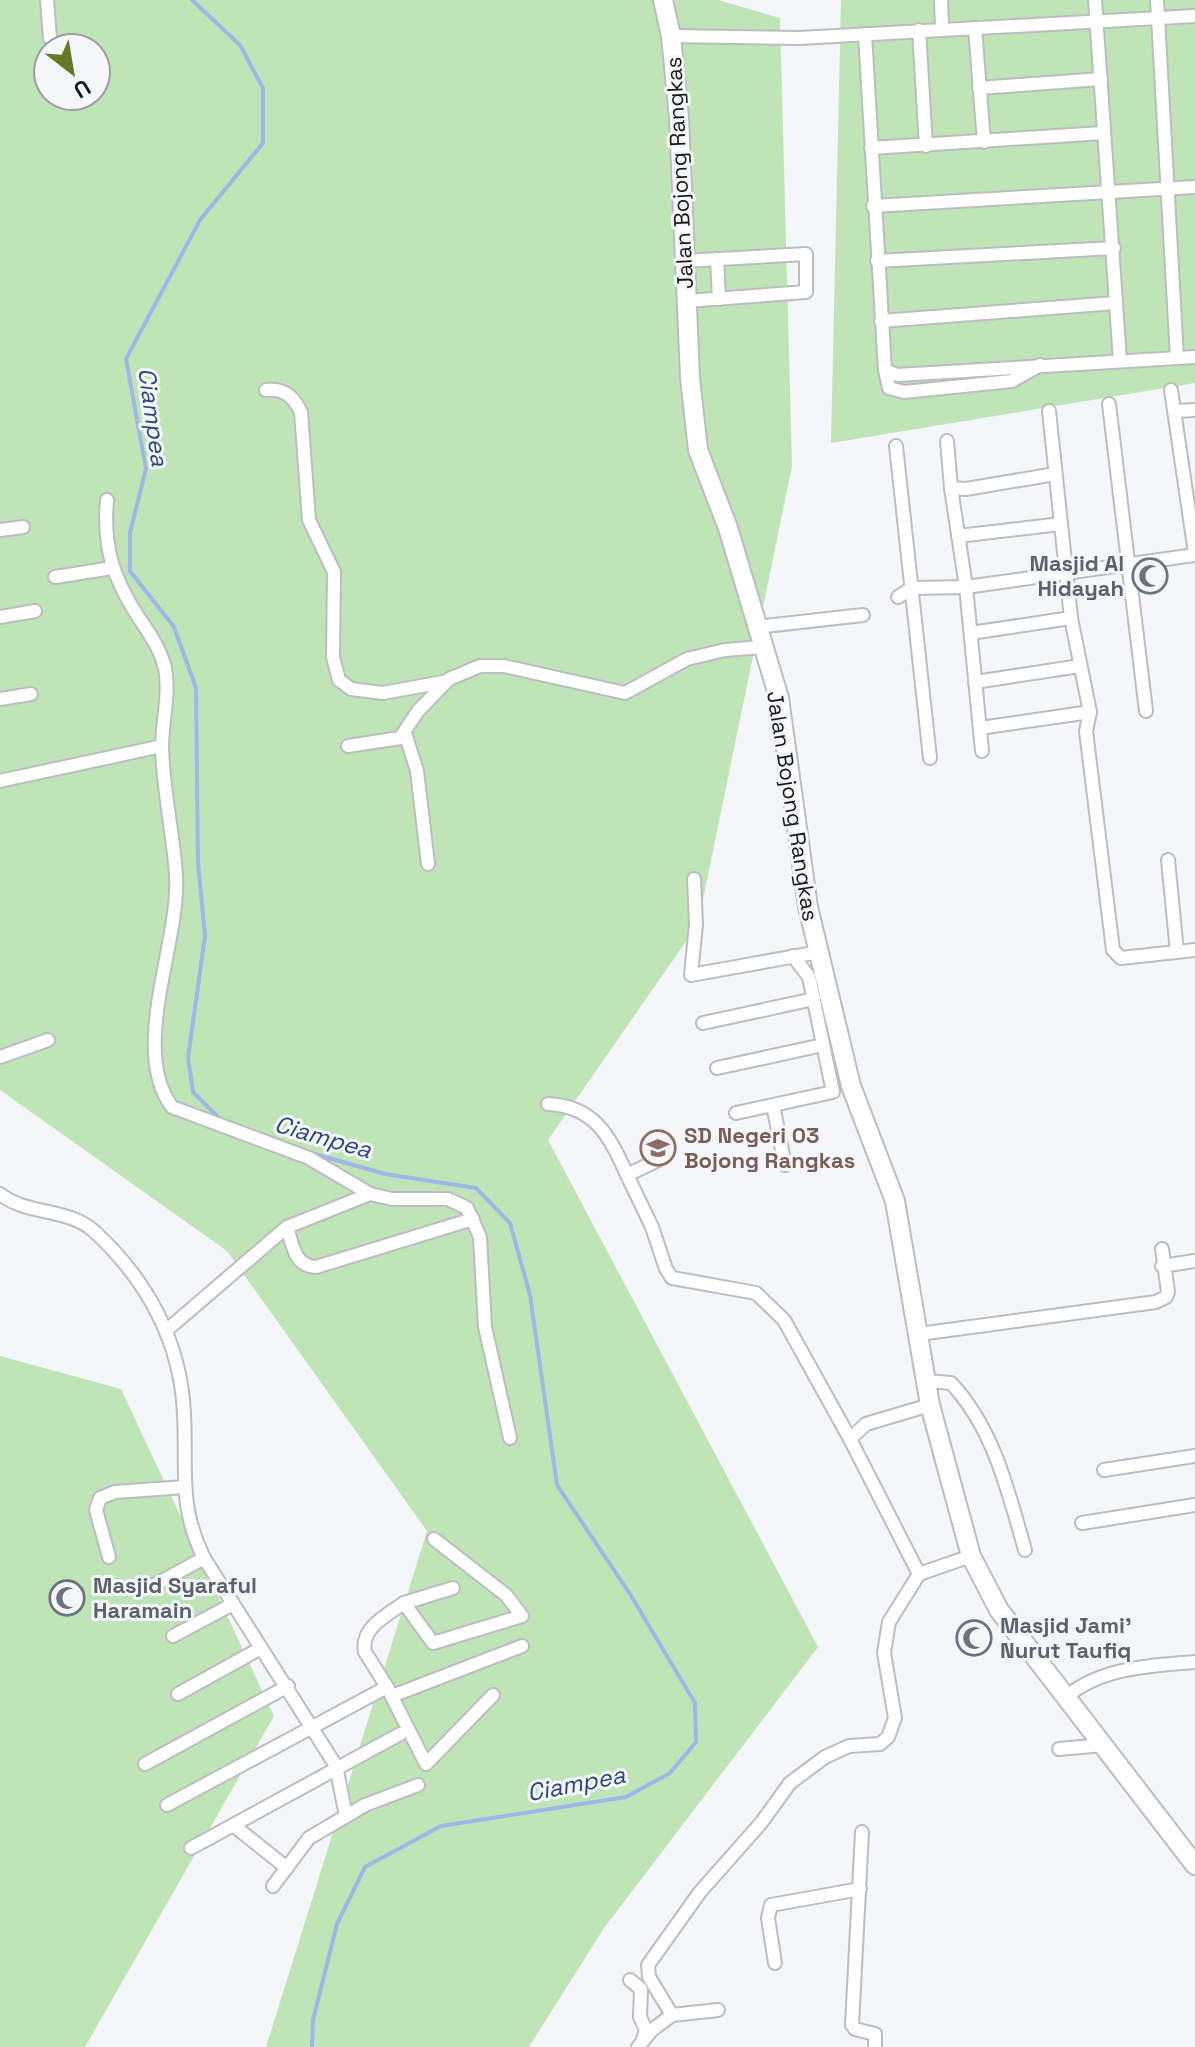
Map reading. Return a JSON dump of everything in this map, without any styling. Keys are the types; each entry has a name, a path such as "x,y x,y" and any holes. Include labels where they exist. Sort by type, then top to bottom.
{"main road":[{"name":"Jalan Bojong Rangkas","path":"663,0 671,36 680,128 687,301 698,450 728,528 779,698 787,740 799,861 819,952 851,1086 895,1201 930,1405 971,1556 999,1610 1195,1865"}],"street":[{"path":"47,0 50,32"},
{"path":"941,0 942,28"},
{"path":"1095,0 1120,361"},
{"path":"1157,0 1177,358"},
{"path":"671,36 800,38 1195,16"},
{"path":"975,28 984,142"},
{"path":"919,30 926,146"},
{"path":"865,34 885,370 897,375 1195,357"},
{"path":"979,88 1101,79"},
{"path":"871,148 1103,133"},
{"path":"873,206 1195,187"},
{"path":"877,261 1114,248"},
{"path":"685,261 806,254 806,292 687,301"},
{"path":"717,259 719,299"},
{"path":"881,321 1115,303"},
{"path":"266,390 284,391 295,400 301,412 309,520 334,572 333,657 339,680 351,689 383,693 418,689 470,669 491,665 625,693 687,659 725,650 762,647"},
{"path":"898,597 912,588 966,587 1195,554 1191,506 1171,390"},
{"path":"1109,404 1146,711"},
{"path":"1176,411 1195,410"},
{"path":"1049,411 1071,618 1090,712 1086,731 1113,950 1121,958 1195,950"},
{"path":"947,441 966,587 982,751"},
{"path":"896,446 930,758"},
{"path":"1181,460 1195,459"},
{"path":"951,488 966,489 1055,474"},
{"path":"107,500 105,539 112,568 162,657 166,674 162,746 176,877 172,944 157,1003 154,1060 162,1094 172,1107 309,1158 370,1194 392,1199 448,1199 467,1208 480,1237 485,1327 510,1438"},
{"path":"958,536 1061,524"},
{"path":"0,530 23,527"},
{"path":"55,577 112,568"},
{"path":"0,617 35,611"},
{"path":"756,627 863,615"},
{"path":"971,633 1071,618"},
{"path":"975,682 1080,666"},
{"path":"348,746 394,741 405,733 418,711 449,679"},
{"path":"0,699 31,694"},
{"path":"980,728 1090,712"},
{"path":"405,733 417,771 428,864"},
{"path":"0,781 162,746"},
{"path":"1168,860 1177,952"},
{"path":"694,879 696,924 691,975 819,952"},
{"path":"736,1113 833,1092 809,977 793,956"},
{"path":"703,1023 814,999"},
{"path":"0,1057 48,1040"},
{"path":"717,1068 823,1045"},
{"path":"548,1104 583,1111 596,1120 613,1143 672,1278 749,1291 765,1299 784,1320 850,1439 919,1574"},
{"path":"773,1105 785,1165"},
{"path":"627,1175 658,1160"},
{"path":"0,1194 21,1205 76,1219 97,1233 140,1283 168,1329 180,1364 189,1527 204,1558 336,1766 346,1816"},
{"path":"168,1329 287,1227 370,1194"},
{"path":"287,1227 298,1260 311,1267 473,1219"},
{"path":"919,1334 1156,1302 1166,1297 1168,1292 1162,1249"},
{"path":"1162,1266 1195,1261"},
{"path":"927,1381 951,1383 984,1430 996,1454 1025,1550"},
{"path":"850,1439 866,1424 930,1405"},
{"path":"1104,1470 1195,1456"},
{"path":"109,1557 96,1510 100,1498 115,1492 185,1487"},
{"path":"1082,1523 1195,1505"},
{"path":"404,1603 433,1643 522,1616 506,1595 434,1539"},
{"path":"672,2015 647,1969 700,1892 761,1823 790,1783 809,1766 849,1746 880,1744 893,1728 895,1718 884,1636 896,1609 919,1574 971,1556"},
{"path":"151,1587 204,1558"},
{"path":"453,1588 404,1603 378,1621 363,1646 426,1764 493,1695"},
{"path":"173,1636 233,1604"},
{"path":"167,1805 313,1727 389,1692 522,1646"},
{"path":"178,1694 261,1648"},
{"path":"1066,1697 1092,1679 1108,1674 1195,1662"},
{"path":"145,1764 288,1686"},
{"path":"191,1848 336,1766 400,1734"},
{"path":"1059,1749 1104,1745"},
{"path":"273,1886 309,1838 346,1816 418,1785"},
{"path":"233,1825 287,1868"},
{"path":"862,1832 852,2025 855,2029 875,2034 875,2047"},
{"path":"775,1963 768,1910 771,1905 860,1889"},
{"path":"630,1980 641,1989 640,2017 646,2030 640,2045"},
{"path":"640,2045 672,2015 718,2010"}],"green space":[{"path":"0,0 718,0 780,18 792,466 698,924 548,1140 818,1647 604,1928 529,2047 266,2047 427,1531 227,1251 0,1090"},
{"path":"841,0 1195,0 1195,383 831,443"},
{"path":"0,1356 121,1389 274,1716 85,2047 0,2047"}],"waterway":[{"name":"Ciampea","path":"192,0 240,45 263,88 263,143 200,220 126,359 146,469 130,533 130,571 174,627 196,688 198,863 205,936 188,1058 193,1092 222,1121"},
{"name":"Ciampea","path":"308,1152 385,1174 476,1188 510,1223 530,1295 557,1485 630,1594 695,1703 696,1742 670,1773 626,1797 441,1826 365,1867 337,1924 313,2020 312,2047"}],"place":[{"name":"Masjid Al Hidayah","path":"1150,576"},
{"name":"SD Negeri 03 Bojong Rangkas","path":"658,1148"},
{"name":"Masjid Syaraful Haramain","path":"67,1598"},
{"name":"Masjid Jami' Nurut Taufiq","path":"974,1638"}]}
